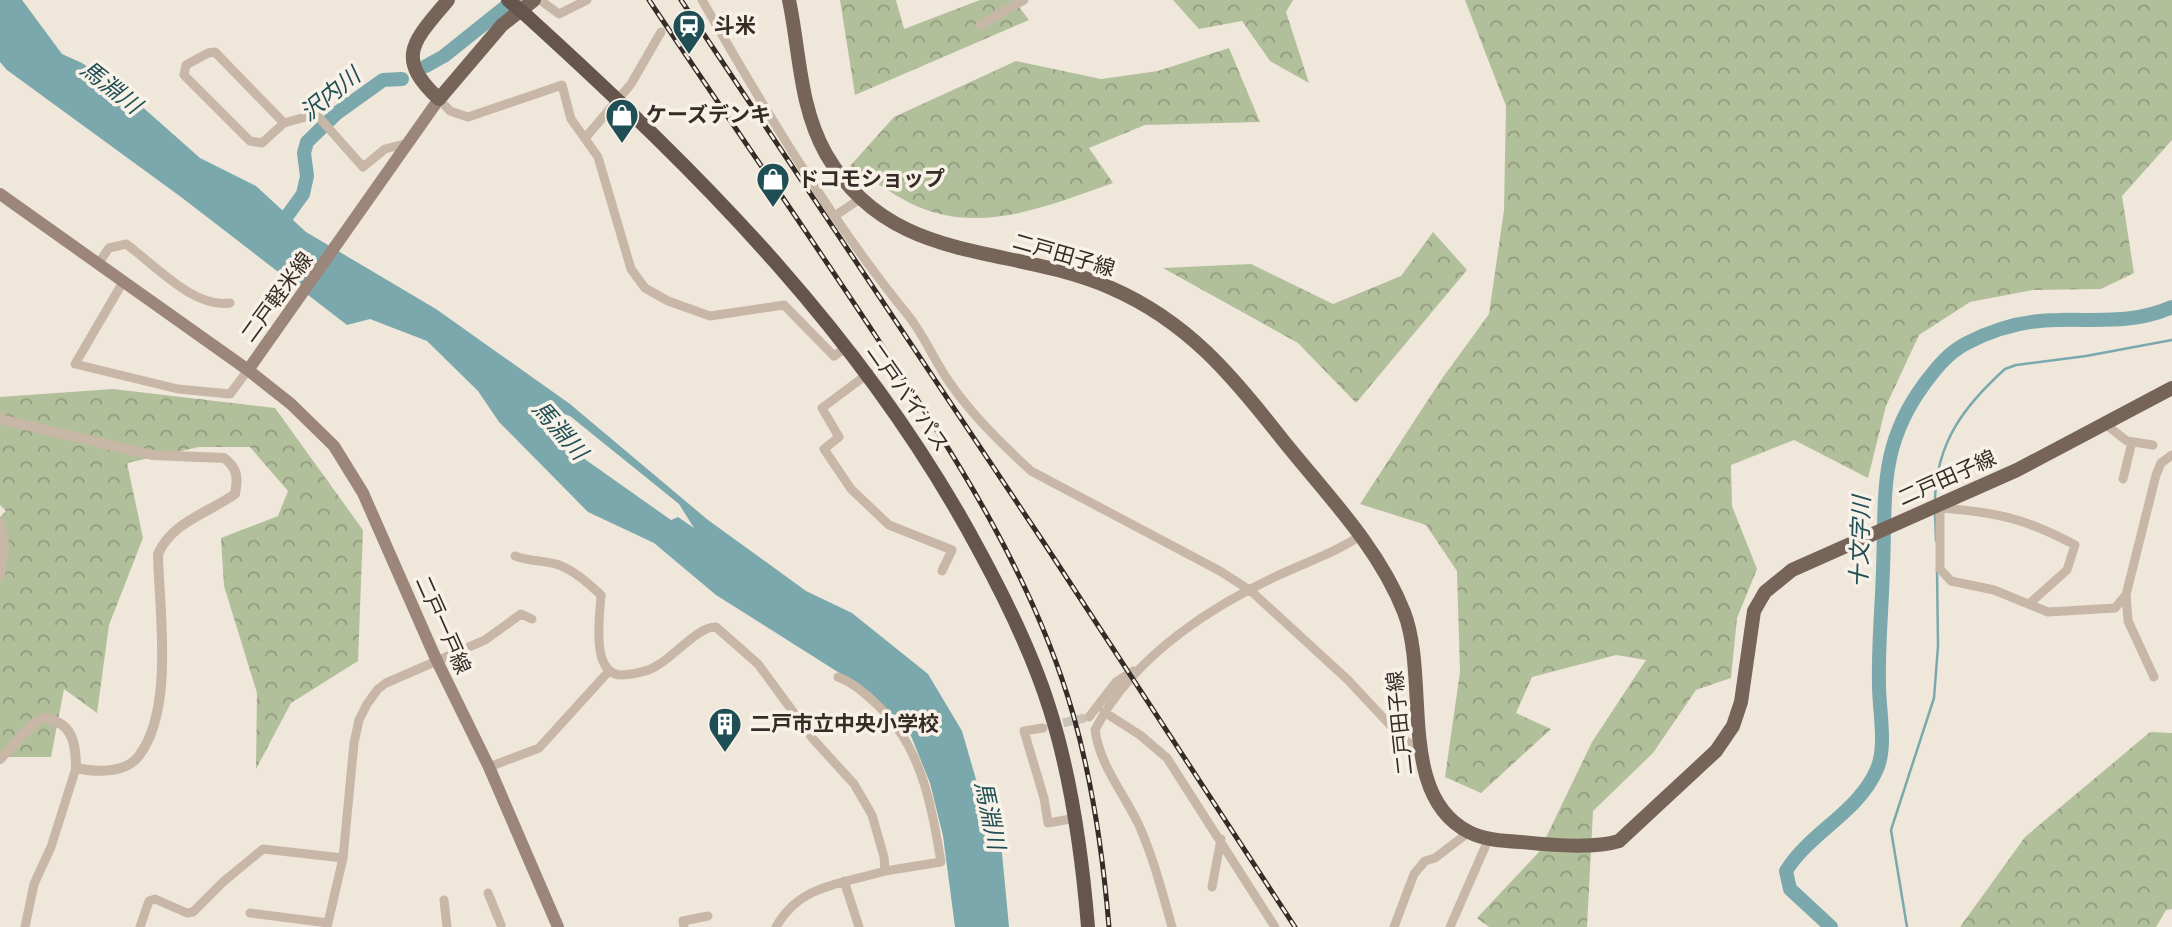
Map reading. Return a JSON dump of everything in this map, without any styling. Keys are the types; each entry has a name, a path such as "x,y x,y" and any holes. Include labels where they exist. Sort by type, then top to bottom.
{"highway":[{"name":"二戸バイパス","path":"508,0 618,98 762,244 869,373 958,511 1010,608 1051,711 1076,818 1088,927"}],"main road":[{"path":"448,0 412,51 412,67 416,76 439,99 502,26 537,0"},
{"name":"二戸田子線","path":"789,0 803,92 812,124 826,153 860,199 910,233 961,250 1082,277 1135,300 1181,327 1201,344 1263,415 1360,536 1390,581 1411,635 1421,750 1428,786 1435,802 1449,818 1469,832 1489,838 1600,846 1619,841 1630,834 1716,751 1726,738 1741,702 1754,611 1765,592 1792,570 2017,470 2172,387"},
{"name":"二戸軽米線","path":"0,194 248,370 439,99"},
{"name":"二戸一戸線","path":"248,370 291,404 334,446 363,493 436,659 489,767 558,927"}],"street":[{"path":"537,0 559,14 587,0"},
{"path":"702,0 761,103 881,283 932,350 963,401 1031,471 1220,571 1251,591 1348,680 1397,733 1421,750"},
{"path":"980,25 1024,0"},
{"path":"586,137 631,84 661,32"},
{"path":"284,122 215,52 186,65 184,75 250,141 262,143 284,122 316,114 363,167 384,149 408,143"},
{"path":"439,99 450,111 468,117 562,85 570,119 586,137 598,158 631,269 645,288 668,301 710,316 783,304 834,356 847,347"},
{"path":"836,215 860,199"},
{"path":"98,264 109,248 125,244 195,298 214,304 230,303"},
{"path":"122,282 75,364 178,389 230,394 248,370"},
{"path":"869,373 822,408 839,437 824,449 851,489 888,525 952,550 942,571"},
{"path":"0,419 152,456 224,458 233,464 238,479 235,494 175,529 164,539 158,554 160,699 138,757 117,769 90,771 76,768"},
{"path":"2105,424 2132,442 2153,445"},
{"path":"2123,479 2132,442"},
{"path":"2154,677 2129,621 2126,595 2156,475 2161,463 2172,455"},
{"path":"2029,604 2067,570 2075,545 2043,528 2009,515 1940,506 1940,569 1951,581 1994,590 2048,612 2115,608 2126,595"},
{"path":"0,524 4,543 0,575"},
{"path":"1172,927 1138,824 1099,754 1095,730 1119,690 1192,624 1297,567 1319,560 1360,536"},
{"path":"515,556 530,562 559,565 583,579 601,595 597,646 609,671 617,675 649,670 704,629 716,627 758,664 813,738 854,784 872,815 884,856 885,871"},
{"path":"250,913 328,925 343,858 359,720 378,689 436,659 485,640 521,614 532,619"},
{"path":"1089,717 1116,682 1146,663"},
{"path":"489,767 539,748 609,671"},
{"path":"776,927 788,906 800,898 844,881 941,862 930,803 917,761 904,735 872,700 850,681 838,677"},
{"path":"1104,712 1140,735 1167,758 1275,927"},
{"path":"0,759 34,723 44,718 64,724 76,746 76,768 51,847 34,884 25,927"},
{"path":"1043,728 1024,731 1044,798 1045,818 1048,822 1076,818"},
{"path":"1394,927 1415,874 1425,861 1435,858 1469,832"},
{"path":"1450,927 1489,838"},
{"path":"1212,887 1221,839"},
{"path":"140,927 149,901 155,899 187,913 193,912 264,849 343,858"},
{"path":"844,881 859,927"},
{"path":"488,893 498,926"},
{"path":"444,900 447,927"},
{"path":"684,927 683,921 687,919 708,916"}],"green space":[{"path":"840,0 896,0 904,29 980,0 1014,0 1029,20 855,95"},
{"path":"1173,0 1293,0 1286,12 1309,83 1270,61 1242,21 1199,29"},
{"path":"1465,0 2172,0 2172,140 2122,196 2134,273 2101,289 2033,290 1970,302 1919,335 1886,406 1868,478 1794,440 1731,465 1732,506 1757,569 1737,618 1731,678 1696,690 1653,753 1593,811 1587,927 1489,927 1477,918 1539,852 1592,742 1646,660 1616,655 1532,677 1516,713 1551,729 1481,793 1445,777 1460,672 1457,571 1426,525 1360,504 1441,380 1489,314 1504,210 1506,106"},
{"path":"1229,48 1260,122 1145,125 1089,148 1113,183 1063,201 987,218 936,213 895,195 850,166 894,117 1016,61 1101,79 1158,71"},
{"path":"1433,232 1467,270 1356,403 1298,343 1163,268 1251,264 1333,304 1401,276"},
{"path":"113,389 275,408 363,530 358,661 291,703 256,769 257,693 224,586 221,538 278,516 288,491 250,447 199,447 127,463 143,538 109,625 97,713 64,689 51,757 0,757 0,517 6,511 0,505 0,397"},
{"path":"2150,732 2172,733 2172,909 2166,910 2156,927 1960,927 2025,837"}],"water":[{"name":"馬淵川","path":"0,0 22,0 62,54 82,63 130,96 200,158 256,186 306,232 436,309 570,404 708,520 806,591 852,613 928,674 962,731 986,814 1002,853 1009,927 955,927 943,836 930,783 911,736 871,693 716,595 654,543 588,512 499,422 478,391 427,341 370,319 347,325 181,197 7,70 0,62","holes":["554,411 570,416 679,504 694,528 678,517 671,520 586,460 563,438 572,435"]}],"waterway":[{"name":"沢内川","path":"426,66 444,56 514,0"},
{"name":"沢内川","path":"277,230 303,194 307,176 304,153 307,142 337,113 383,80 402,79"},
{"name":"十文字川","path":"1831,927 1790,889 1786,871 1807,845 1858,798 1869,784 1880,760 1882,739 1879,656 1885,494 1892,450 1910,406 1949,355 1989,333 2034,321 2130,318 2172,307"},
{"path":"1935,498 1941,459 1955,426 1977,397 2005,369 2172,340"},
{"path":"1935,513 1936,541"},
{"path":"1907,927 1891,830 1934,698 1938,646 1937,569"}],"tunnel":[{"path":"1050,726 1089,717"}],"railway":[{"path":"649,0 908,385 964,475 1015,567 1057,664 1080,740 1096,820 1109,927"},
{"path":"681,0 1044,543 1295,927"}],"place":[{"name":"斗米","path":"689,56"},
{"name":"ケーズデンキ","path":"622,145"},
{"name":"ドコモショップ","path":"773,209"},
{"name":"二戸市立中央小学校","path":"725,754"}]}
